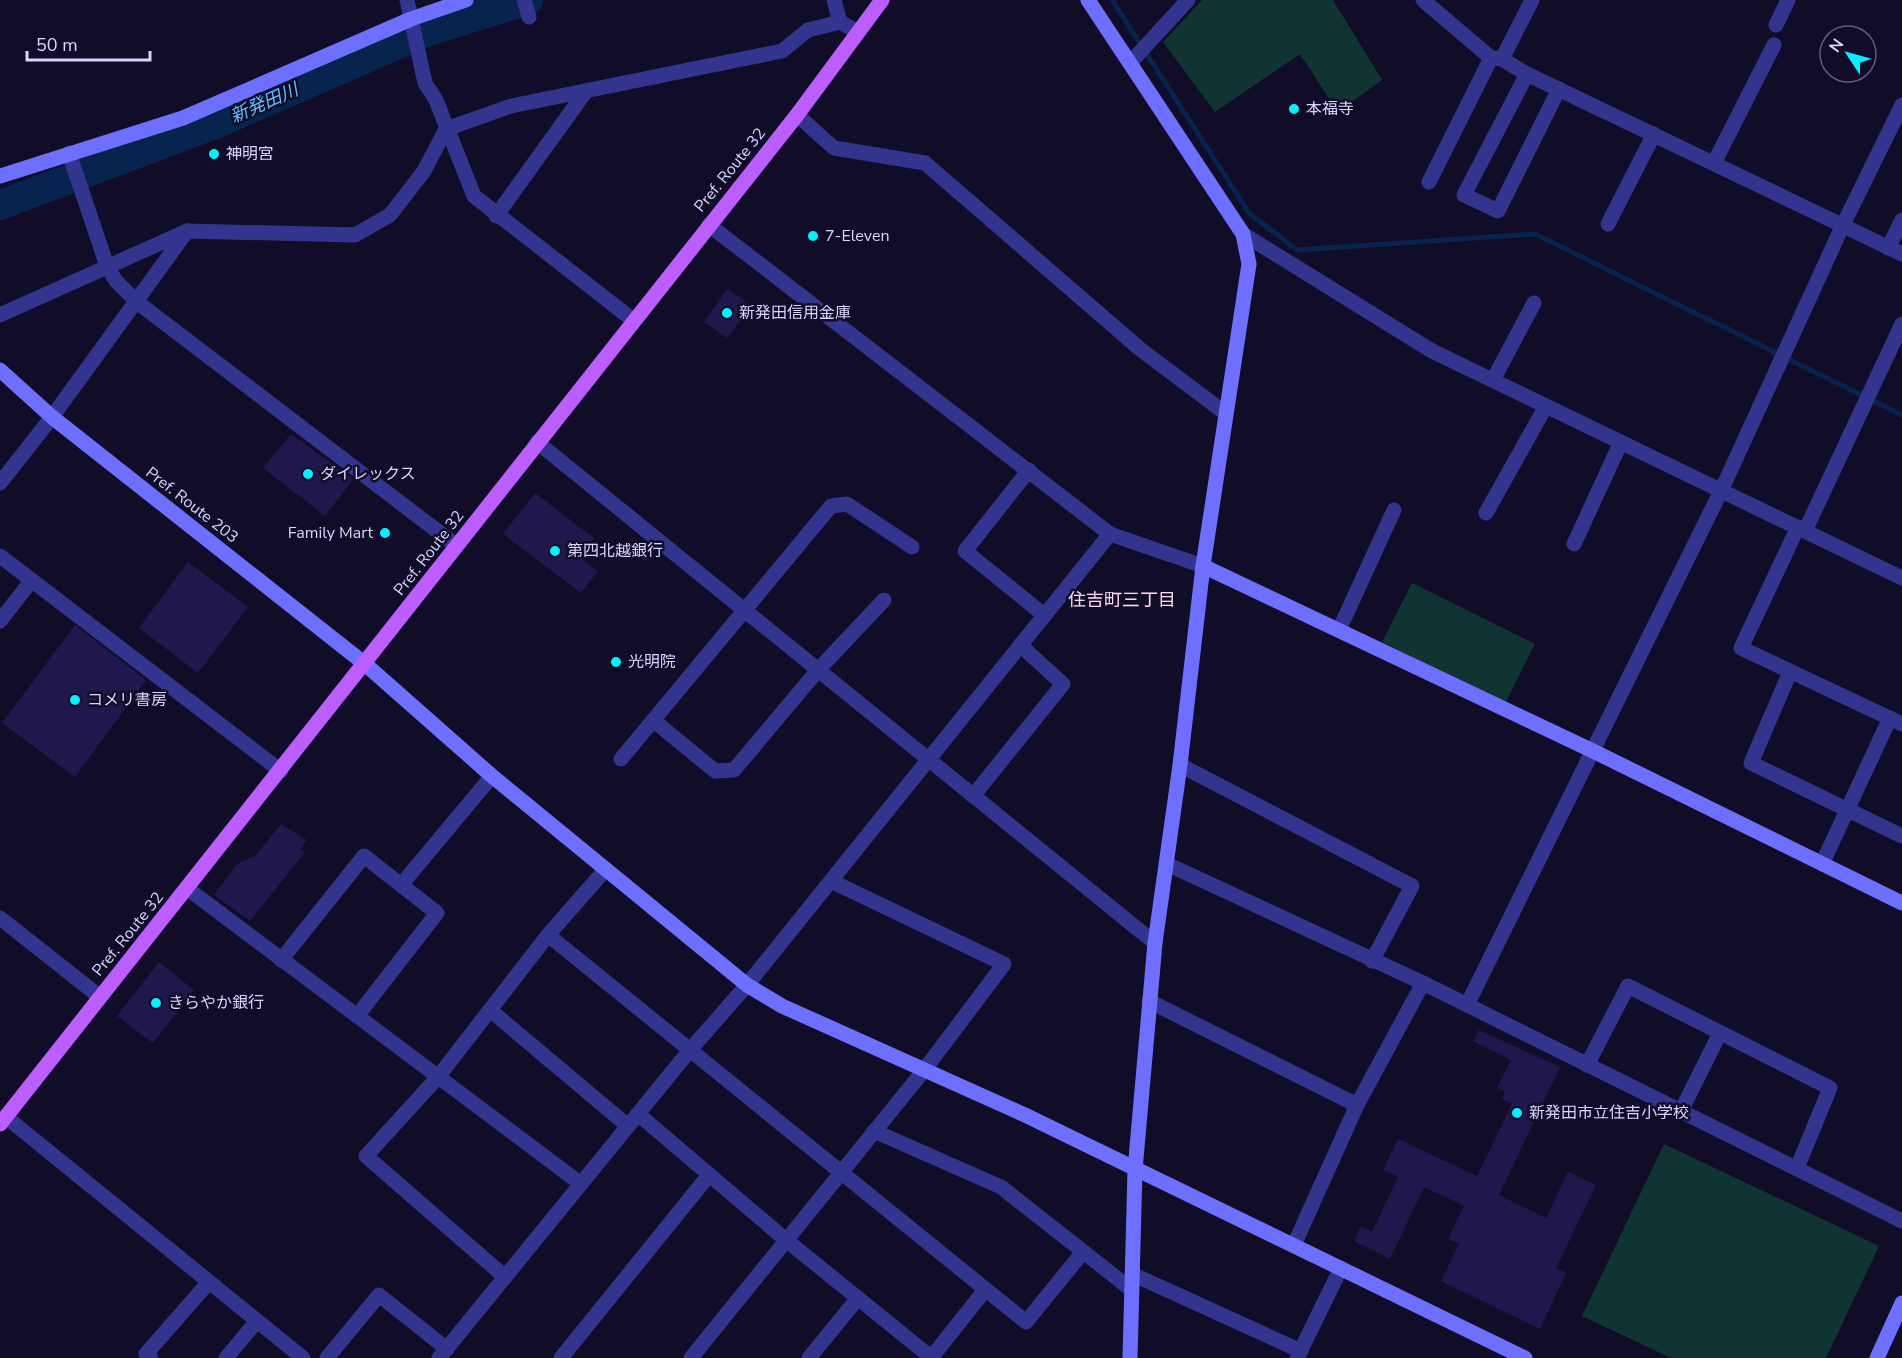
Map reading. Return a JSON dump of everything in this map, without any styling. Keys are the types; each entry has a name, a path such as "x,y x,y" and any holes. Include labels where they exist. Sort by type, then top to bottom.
{"main road":[{"name":"Pref. Route 32","path":"3,1120 188,889 537,442 797,115 882,0"}],"street":[{"path":"407,0 425,82 436,100 474,196 496,216 633,320"},
{"path":"0,176 70,158 183,118 412,25 466,0"},
{"path":"524,0 529,17"},
{"path":"834,0 840,22"},
{"path":"1088,0 1243,234 1249,264 1203,566 1180,765 1155,943 1135,1170 1130,1358"},
{"path":"1130,63 1188,0"},
{"path":"1422,0 1496,58 1895,251 1902,220"},
{"path":"1429,182 1496,58 1532,0"},
{"path":"1776,25 1788,0"},
{"path":"0,315 187,231 355,235 390,215 424,171 446,129 511,106 782,51 808,30 840,22 858,32"},
{"path":"1714,163 1774,45"},
{"path":"1527,74 1464,195 1498,210 1559,89"},
{"path":"496,216 586,90"},
{"path":"1467,1005 1721,490 1842,227 1902,105"},
{"path":"797,115 834,148 925,163 1140,349 1225,413"},
{"path":"1608,224 1654,134"},
{"path":"70,158 107,266 116,281 137,302 457,546"},
{"path":"709,225 1110,534 1203,566 1593,751 1902,903"},
{"path":"0,483 52,417 187,231"},
{"path":"1243,234 1432,351 1902,578"},
{"path":"1493,380 1534,303"},
{"path":"1822,864 1846,808 1896,721 1741,648 1902,324"},
{"name":"Pref. Route 203","path":"0,370 52,417 365,664 492,776 747,985 782,1006 925,1069 1525,1358"},
{"path":"1486,513 1546,406"},
{"path":"537,442 1155,943"},
{"path":"1574,544 1621,442"},
{"path":"1029,470 965,551 1044,615"},
{"path":"621,759 831,506 847,504 912,548"},
{"path":"1339,630 1394,510"},
{"path":"327,1358 379,1295 443,1353 690,1050 747,985 1110,534"},
{"path":"0,556 281,771"},
{"path":"0,621 32,580"},
{"path":"653,720 715,771 734,770 818,670 884,600"},
{"path":"974,796 1063,684 1020,645"},
{"path":"1790,672 1751,763 1902,836"},
{"path":"1180,765 1412,886 1372,961"},
{"path":"401,885 492,776"},
{"path":"281,960 364,856 437,913 357,1016"},
{"path":"1167,864 1423,983 1902,1221"},
{"path":"505,1277 366,1156 438,1077 548,936 605,870"},
{"path":"691,1358 925,1069 1004,964 831,881"},
{"path":"188,889 581,1184"},
{"path":"0,918 100,997"},
{"path":"548,936 1026,1322 1083,1252"},
{"path":"1294,1245 1357,1105 1423,983"},
{"path":"1587,1065 1628,986 1830,1088 1797,1168"},
{"path":"1149,1001 1357,1105"},
{"path":"490,1010 633,1120 709,1175 931,1358 985,1290"},
{"path":"1681,1111 1720,1033"},
{"path":"3,1120 303,1358"},
{"path":"874,1131 1001,1187 1132,1290"},
{"path":"561,1358 709,1175"},
{"path":"1132,1274 1299,1354 1341,1268"},
{"path":"151,1358 146,1354 209,1282"},
{"path":"809,1358 858,1298"},
{"path":"1877,1358 1902,1303"},
{"path":"226,1358 257,1321"}],"path":[{"path":"248,99 256,120"}],"green space":[{"path":"1202,0 1333,0 1382,80 1338,112 1300,54 1215,112 1163,42"},
{"path":"1412,583 1535,644 1505,704 1382,642"},
{"path":"1664,1144 1879,1246 1826,1358 1671,1358 1582,1316"}],"building":[{"name":"新発田信用金庫","path":"727,289 751,305 728,338 704,322"},
{"name":"ダイレックス","path":"291,434 353,479 325,516 263,468"},
{"name":"第四北越銀行","path":"535,493 594,538 579,557 598,571 581,593 503,534"},
{"path":"188,562 248,607 198,673 139,628"},
{"name":"コメリ書房","path":"75,625 146,680 75,777 2,723"},
{"path":"281,824 307,840 300,849 305,852 250,921 214,895 237,864 256,855"},
{"name":"きらやか銀行","path":"159,962 194,990 153,1043 117,1016"},
{"path":"1479,1030 1560,1067 1499,1195 1546,1218 1568,1172 1596,1185 1556,1268 1566,1273 1540,1329 1441,1281 1459,1244 1448,1239 1464,1206 1424,1187 1390,1259 1354,1241 1361,1226 1372,1232 1398,1177 1383,1170 1398,1139 1477,1176 1512,1104 1502,1099 1505,1092 1497,1088 1511,1060 1473,1041"}],"waterway":[{"name":"新発田川","path":"0,205 215,124 426,32 528,0"},
{"path":"1112,0 1249,213 1297,250 1535,234 1902,415"}],"place":[{"name":"本福寺","path":"1294,109"},
{"name":"神明宮","path":"214,154"},
{"name":"7-Eleven","path":"813,236"},
{"name":"新発田信用金庫","path":"727,313"},
{"name":"ダイレックス","path":"308,474"},
{"name":"Family Mart","path":"385,533"},
{"name":"第四北越銀行","path":"555,551"},
{"name":"光明院","path":"616,662"},
{"name":"コメリ書房","path":"75,700"},
{"name":"きらやか銀行","path":"156,1003"},
{"name":"新発田市立住吉小学校","path":"1517,1113"}],"district":[{"name":"住吉町三丁目","path":"1122,600"}]}
